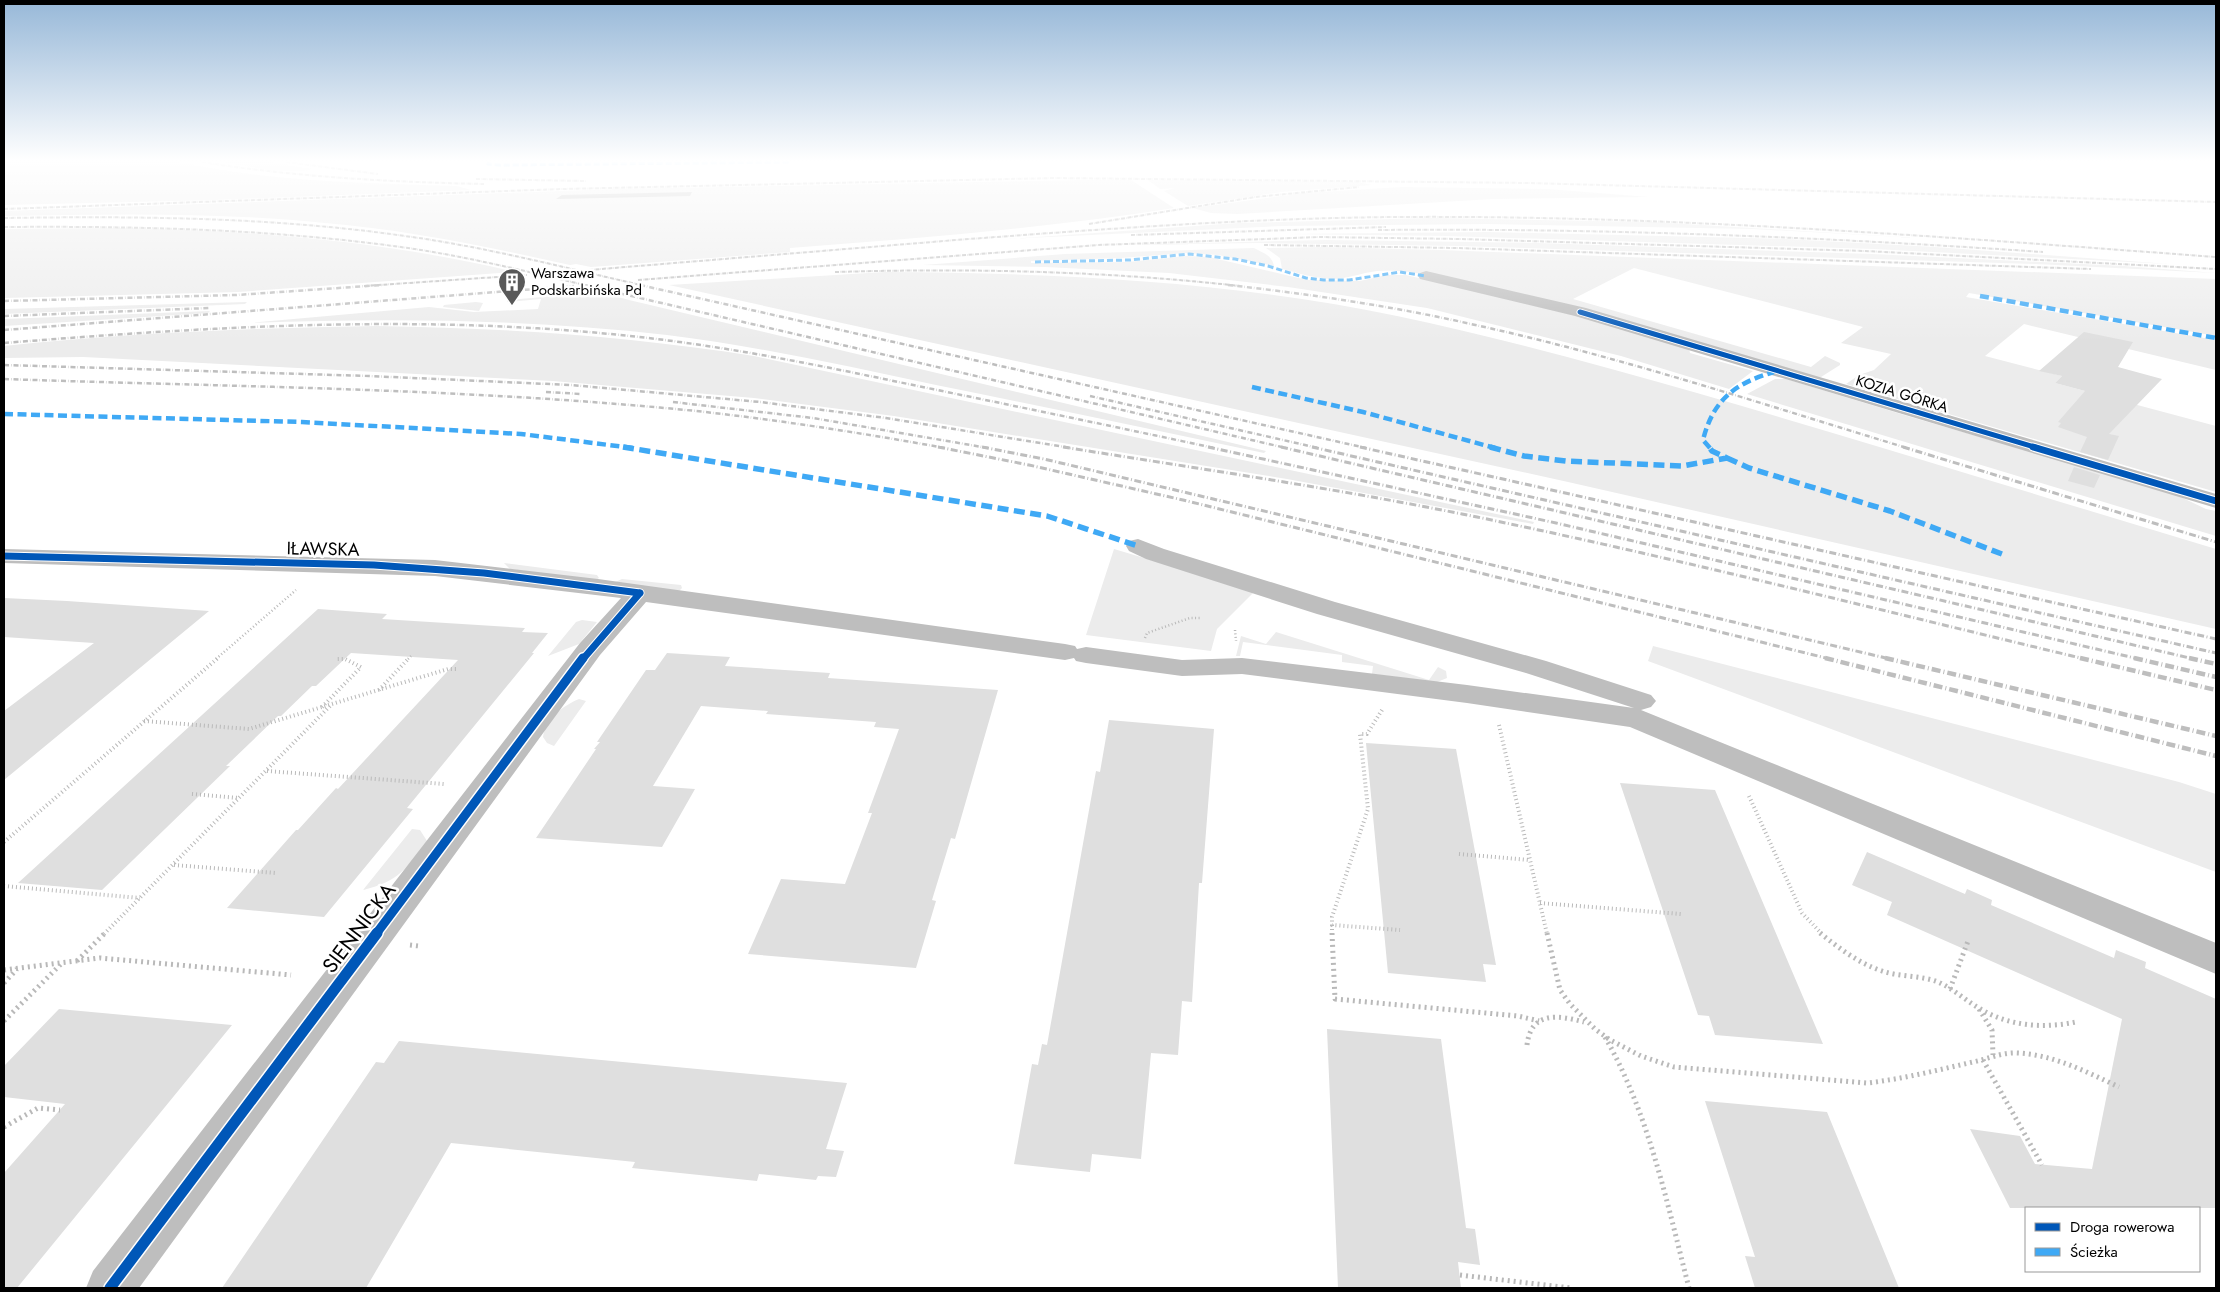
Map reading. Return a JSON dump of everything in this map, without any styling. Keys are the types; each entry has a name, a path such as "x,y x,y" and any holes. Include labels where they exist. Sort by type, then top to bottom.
{"street":[{"name":"KOZIA GÓRKA","path":"1426,276 1580,312 2216,501"},
{"path":"1138,546 1155,554 1326,608 1536,667 1641,701"},
{"name":"IŁAWSKA","path":"4,556 435,568 640,593 1182,668 1242,666 1467,694 1636,718 2216,959"},
{"name":"SIENNICKA","path":"110,1288 590,649 640,593"}],"path":[{"path":"4,842 301,586"},
{"path":"1144,643 1147,633 1190,618 1201,618"},
{"path":"378,691 411,656"},
{"path":"321,708 361,667 345,659 337,658"},
{"path":"144,721 249,729 448,669 457,669"},
{"path":"78,961 331,705"},
{"path":"1382,712 1367,734 1360,734 1368,809 1332,917 1334,999 1518,1016 1539,1022"},
{"path":"1500,730 1560,990 1568,1003 1587,1023 1605,1037 1644,1058 1674,1067 1867,1083 1895,1080 1983,1060 1992,1055 2025,1054 2067,1062 2119,1087"},
{"path":"266,771 444,784"},
{"path":"1746,789 1802,913 1818,931 1845,953 1860,962 1898,976 1928,979 1950,989 1978,1008 2021,1025 2052,1027 2076,1022"},
{"path":"192,794 239,798"},
{"path":"1459,854 1530,860"},
{"path":"173,865 276,873"},
{"path":"4,886 140,898"},
{"path":"1540,903 1681,914"},
{"path":"1332,925 1400,930"},
{"path":"1950,989 1968,941"},
{"path":"4,970 100,958 291,975"},
{"path":"4,1021 61,963"},
{"path":"4,983 18,968"},
{"path":"1978,1008 1992,1030 1992,1055"},
{"path":"1527,1045 1527,1034 1531,1025 1546,1018 1572,1018 1587,1023"},
{"path":"1605,1037 1617,1058 1653,1151 1689,1288"},
{"path":"1983,1060 2042,1164"},
{"path":"4,1127 38,1108 60,1110"},
{"path":"1460,1275 1571,1288"}],"shaded area":[{"path":"318,222 1068,222 790,248 790,252 591,267 576,264 570,265 418,235"},
{"path":"1657,222 1919,238 1753,229 1488,224 1282,226 1007,239 1238,223"},
{"path":"122,228 271,235 369,245 467,261 515,272 238,292 4,298 4,229"},
{"path":"1488,232 1786,239 1935,247 2169,264 1874,249 1448,236 1287,234"},
{"path":"1325,240 1538,243 1872,254 2124,266 2216,273 2036,264 1459,246 1257,243 1121,245"},
{"path":"1322,247 2216,279 2216,336 1969,293 1966,297 2216,340 2216,370 2024,324 1985,356 2062,376 2055,383 2216,426 2216,492 1846,384 1859,375 1874,370 1891,354 1841,343 1863,327 1634,268 1573,299 1811,367 1825,356 1840,363 1840,365 1821,377 1812,377 1435,276 1391,271 1377,271 1337,279 1306,275 1282,269 1280,258 1266,248"},
{"path":"1254,248 1269,257 1274,266 1218,255 1185,253 1121,258 1031,261 1031,263 1128,262 1186,256 1209,257 1307,280 1360,281 1386,275 1406,275 1578,316 1689,349 1690,353 1753,371 1729,389 1621,356 1427,308 1288,287 1169,273 1045,267 923,265 1065,254"},
{"path":"885,272 1078,277 1142,281 1270,294 1397,316 1510,342 1585,362 1827,431 2216,549 2216,629 1568,482 669,285"},
{"path":"600,292 1266,451 1264,453 802,357 667,335 563,326 458,321 249,323 429,307 474,312 538,309 541,299 507,302 508,300"},
{"path":"247,302 245,304 4,314 4,309"},
{"path":"483,303 479,311 443,307 444,305"},
{"path":"210,311 208,313 4,326 4,319"},
{"path":"377,326 566,334 660,343 754,356 1534,522 1533,524 1287,479 894,416 754,398 553,381 83,357 4,358 4,346 51,341 190,332"},
{"path":"1775,379 1786,379 2168,491 2206,509 2216,511 2216,536 1747,394"},
{"path":"1114,549 1255,591 1217,629 1211,651 1086,635"},
{"path":"504,563 597,575 599,578 596,580 510,569"},
{"path":"622,579 681,585 682,588 679,591 613,583"},
{"path":"582,620 597,622 579,644 548,656 576,622"},
{"path":"1276,632 1429,680 1438,667 1446,671 1447,678 1437,682 1372,674 1373,666 1342,662 1342,655 1243,642 1240,656 1236,656 1241,636 1266,644"},
{"path":"1653,646 2179,782 2216,794 2216,872 1648,661"},
{"path":"579,699 586,701 554,746 547,743 543,737 551,718 561,709"},
{"path":"412,829 420,830 427,841 413,859 394,878 363,890"}],"building":[{"path":"2084,332 2133,342 2118,367 2162,379 2109,434 2119,436 2108,460 2080,452 2087,437 2058,427 2061,423 2058,422 2085,391 2055,383 2062,376 2039,371"},
{"path":"2074,467 2100,475 2094,488 2068,481"},
{"path":"4,598 209,611 4,780 4,711 94,643 4,637"},
{"path":"318,609 387,614 382,619 525,628 522,632 548,633 532,653 534,653 407,808 413,809 324,917 227,908 296,830 336,788 338,789 458,660 351,653 316,686 312,686 281,716 278,716 226,766 230,766 102,890 18,883"},
{"path":"667,653 730,657 725,666 830,673 828,678 998,690 955,839 951,838 932,900 936,901 916,968 748,954 781,879 845,884 872,813 868,813 899,729 874,727 876,722 766,714 768,711 701,706 653,786 695,789 662,847 536,838 600,742 597,742 646,670 655,670"},
{"path":"1109,720 1214,729 1202,883 1199,883 1192,1002 1182,1001 1178,1055 1151,1053 1141,1159 1092,1154 1090,1172 1014,1164 1032,1064 1038,1065 1042,1044 1047,1045 1096,771 1100,772"},
{"path":"1366,743 1456,749 1496,965 1483,964 1486,982 1388,973"},
{"path":"1620,783 1715,790 1823,1044 1715,1035 1709,1016 1698,1015"},
{"path":"1867,852 1965,894 1967,889 1992,900 1991,905 2114,958 2116,950 2146,962 2145,968 2216,999 2216,1208 2010,1208 1970,1129 2020,1136 2035,1164 2092,1169 2122,1019 1887,915 1892,902 1852,885"},
{"path":"59,1009 232,1025 17,1288 4,1288 4,1173 65,1104 4,1097 4,1066"},
{"path":"1327,1029 1441,1039 1466,1228 1475,1229 1480,1265 1458,1262 1461,1288 1338,1288"},
{"path":"399,1041 847,1083 826,1149 844,1151 836,1177 818,1176 816,1180 759,1174 757,1181 632,1168 635,1162 451,1143 366,1288 222,1288 376,1062 384,1063"},
{"path":"1705,1101 1827,1112 1899,1288 1755,1288 1745,1256 1755,1257"}],"railway":[{"path":"271,222 405,236 466,246 645,286"},
{"path":"1089,224 1099,222"},
{"path":"589,270 956,240 1227,222"},
{"path":"1661,222 1910,235 2216,257"},
{"path":"4,227 206,230 358,242 454,256 589,286"},
{"path":"1131,235 1386,227"},
{"path":"1378,230 1627,232 1877,242 2043,252"},
{"path":"638,280 1098,245 1320,237 1460,239 1865,251 2216,269"},
{"path":"1264,245 1457,248 2091,269"},
{"path":"835,272 936,270 1038,272 1139,277 1240,286"},
{"path":"364,286 527,275"},
{"path":"4,301 236,295 382,285"},
{"path":"584,285 1286,448"},
{"path":"640,285 1366,448"},
{"path":"1228,285 1381,306 1526,337 1690,382 1907,448"},
{"path":"4,330 574,286 572,286"},
{"path":"4,316 209,308"},
{"path":"4,343 245,327 326,325 407,324 568,330 681,342 778,358 1214,448"},
{"path":"4,365 369,376 571,385 760,402 886,418 1071,448"},
{"path":"4,379 350,389 610,403 758,418 945,448"},
{"path":"546,392 581,394"},
{"path":"1090,396 1318,448"},
{"path":"673,402 813,418 988,448"},
{"path":"938,447 1029,465 1183,500 1830,659"},
{"path":"982,447 1044,459 1890,659"},
{"path":"1063,447 1322,488 1477,517 1706,568 2085,659"},
{"path":"1208,447 1556,523 2139,659"},
{"path":"1281,447 2194,659"},
{"path":"1312,447 2216,653"},
{"path":"1360,447 2216,639"},
{"path":"1903,447 2216,542"},
{"path":"1825,658 2216,756"},
{"path":"1885,658 2216,736"},
{"path":"2080,658 2216,690"},
{"path":"2134,658 2216,677"},
{"path":"2189,658 2216,664"}],"marked path":[{"path":"1035,262 1130,260 1189,254 1235,259 1268,266 1306,278 1324,280 1349,280 1400,272 1426,276"},
{"path":"1980,296 2216,338"},
{"path":"1252,387 1363,412 1524,456 1566,461 1682,466 1727,458 1712,451 1703,440 1706,426 1712,414 1727,395 1737,387 1774,372"},
{"path":"4,414 302,422 521,434 641,449 1047,516 1138,546"},
{"path":"1727,458 1749,468 1890,511 2007,556"}],"cycle path":[{"path":"1580,312 2216,501"},
{"path":"4,556 374,565 484,573 640,593"},
{"path":"110,1288 590,649 640,593"}],"place":[{"name":"Warszawa Podskarbińska Pd","path":"512,306"}]}
